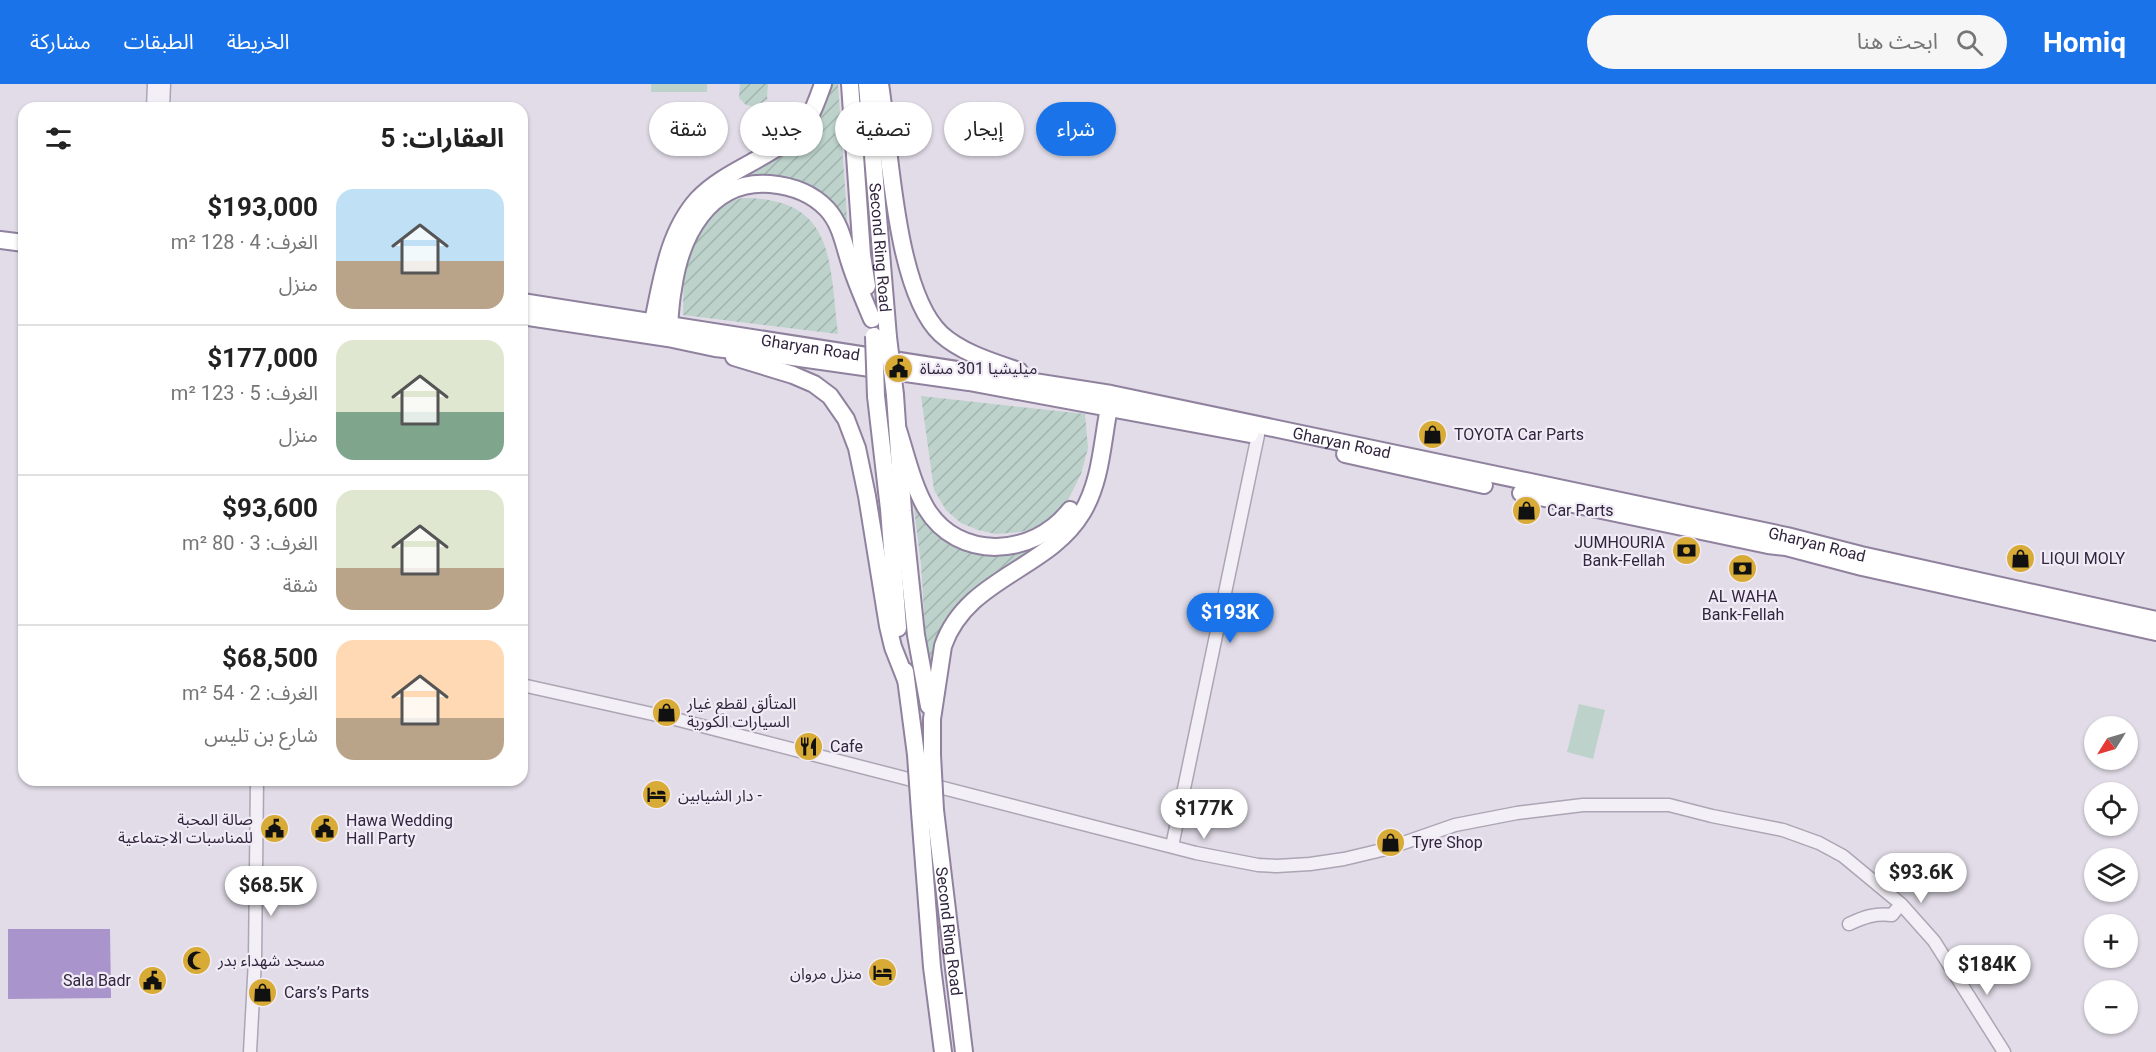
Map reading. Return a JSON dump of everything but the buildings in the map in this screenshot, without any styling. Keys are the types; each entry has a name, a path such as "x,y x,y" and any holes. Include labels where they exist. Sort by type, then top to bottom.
{"highway":[{"path":"660,330 670,248 682,221 697,200 713,186 778,146 798,130 808,118 823,84"},
{"name":"Second Ring Road","path":"850,84 862,255 872,319 881,337"},
{"name":"Second Ring Road","path":"867,84 881,337"},
{"path":"880,84 906,262 926,313 940,333 966,350 1063,386"},
{"path":"660,330 682,248 694,223 717,199 733,190 760,183 790,187 804,192 828,210 843,240 872,319"},
{"path":"0,240 18,242"},
{"name":"Gharyan Road","path":"528,303 660,330 715,348 1105,400 1786,536 2156,621"},
{"name":"Gharyan Road","path":"528,317 660,330 1063,386 1105,400 1258,435 1661,523 1786,547 1862,567 2156,632"},
{"path":"881,337 895,394 903,511 916,634 932,719"},
{"path":"881,337 876,396 889,509 897,621 906,680 924,755 928,811"},
{"path":"715,348 734,357 793,375 814,384 830,396 846,419 857,448 867,496 888,626 906,680"},
{"path":"898,430 919,492 926,508 938,524 954,537 971,545 994,548 1016,546 1044,534 1060,522 1078,499 1096,449 1105,400"},
{"path":"924,755 943,646 958,616 974,598 1044,551 1082,514 1092,493 1099,468 1105,400"},
{"name":"Second Ring Road","path":"928,811 932,967 944,1052"},
{"name":"Second Ring Road","path":"928,811 964,1052"}],"street":[{"path":"153,84 153,102"},
{"path":"163,102 164,84"},
{"path":"1172,846 1258,435"},
{"path":"528,686 686,722 1243,863 1277,866 1344,859 1404,843 1455,825 1517,813 1583,805 1669,805 1783,830 1827,847 1843,856 1909,912 1934,941 2004,1052"},
{"path":"250,1052 255,960 257,786"},
{"path":"1869,876 1881,895 1943,956"},
{"path":"1849,924 1878,914 1892,915 1896,910"}],"green space":[{"path":"651,84 707,84 707,92 651,92"},
{"path":"740,84 768,84 768,99 764,102 743,102 739,98"},
{"path":"826,84 838,84 839,102 835,102 835,156 843,156 849,248 842,229 791,180 777,176 750,176 721,187 766,156 823,156 823,102 817,102"},
{"path":"742,198 773,201 795,209 811,222 822,239 828,259 838,334 683,315 684,265 694,235 722,204"},
{"path":"921,396 1085,414 1088,448 1081,474 1064,508 1041,528 1020,532 996,534 961,523 946,510 934,490"},
{"path":"911,485 963,545 1051,538 980,588 931,689 921,564"},
{"path":"1579,704 1605,710 1593,759 1567,752"}],"shaded area":[{"path":"8,929 110,929 111,998 8,999"}],"place":[{"name":"ميليشيا 301 مشاة","path":"899,368"},
{"name":"TOYOTA Car Parts","path":"1433,434"},
{"name":"Car Parts","path":"1526,510"},
{"name":"JUMHOURIA Bank-Fellah","path":"1686,551"},
{"name":"LIQUI MOLY","path":"2020,558"},
{"name":"AL WAHA Bank-Fellah","path":"1743,568"},
{"name":"المتألق لقطع غيار السيارات الكورية","path":"666,712"},
{"name":"Cafe","path":"809,746"},
{"name":"دار الشيابين -","path":"657,795"},
{"name":"صالة المحبة للمناسبات الاجتماعية","path":"274,828"},
{"name":"Hawa Wedding Hall Party","path":"325,829"},
{"name":"Tyre Shop","path":"1391,842"},
{"name":"مسجد شهداء بدر","path":"197,960"},
{"name":"منزل مروان","path":"883,973"},
{"name":"Sala Badr","path":"152,980"},
{"name":"Cars’s Parts","path":"263,992"}]}
